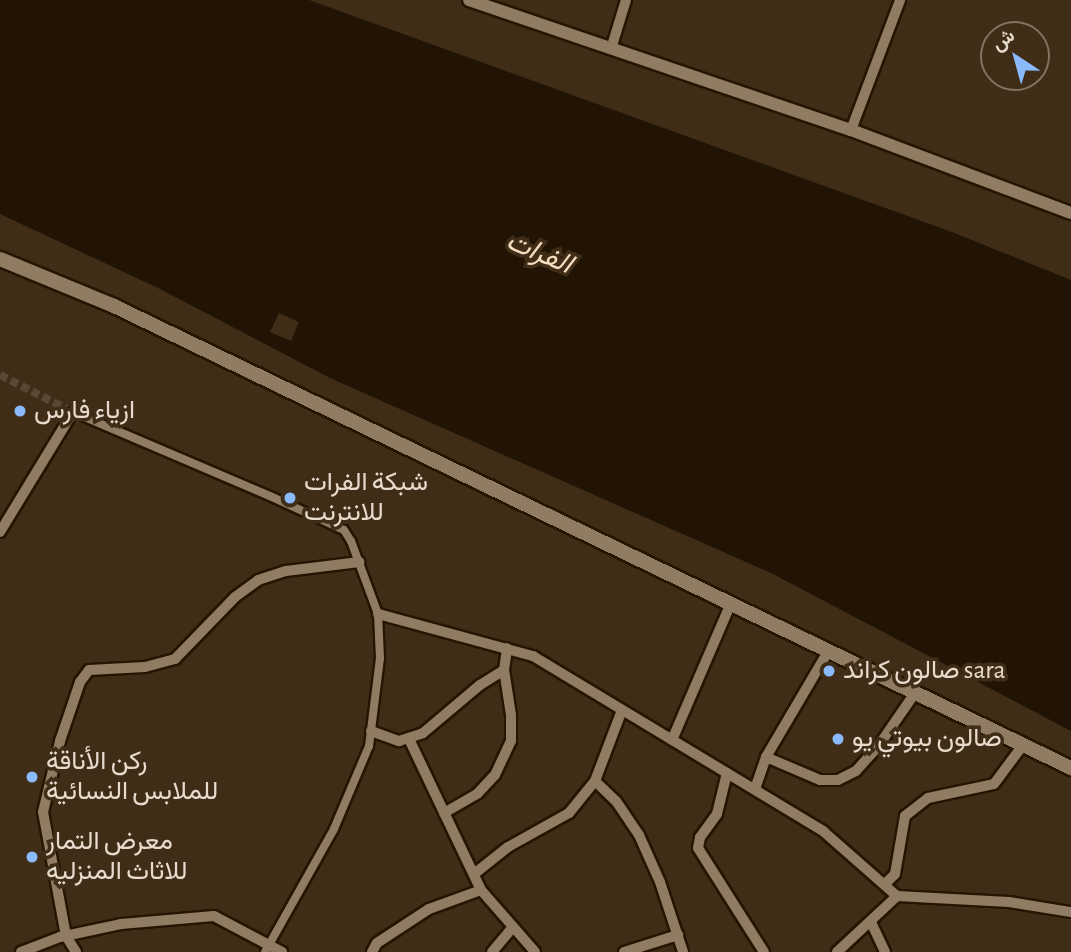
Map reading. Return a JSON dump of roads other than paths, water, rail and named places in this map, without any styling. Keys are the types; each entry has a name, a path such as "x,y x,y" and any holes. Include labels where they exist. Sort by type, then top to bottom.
{"main road":[{"path":"0,259 114,306 1071,768"}],"street":[{"path":"611,49 626,0"},
{"path":"851,131 900,0"},
{"path":"474,1 851,131 1071,214"},
{"path":"0,532 73,412 344,530 378,614 380,658 369,746 334,829 267,948"},
{"path":"76,952 66,936 43,813 60,741 80,682 89,670 145,667 175,659 235,597 258,580 286,571 359,562"},
{"path":"672,740 731,603"},
{"path":"378,614 533,656 823,831 897,896 1009,902 1071,912"},
{"path":"444,813 487,785 495,775 511,741 512,715 504,670 507,648"},
{"path":"755,789 766,757 828,650"},
{"path":"371,731 399,741 409,739 434,726 464,697 504,670"},
{"path":"766,757 820,780 838,780 856,771 877,748 915,693"},
{"path":"474,874 508,847 569,813 594,781 622,710"},
{"path":"409,739 481,890 535,952"},
{"path":"886,884 895,874 905,816 928,798 994,784 1023,745"},
{"path":"727,773 717,814 700,836 698,848 764,952"},
{"path":"594,781 616,802 639,835 660,882 683,952"},
{"path":"372,952 377,943 429,909 481,890"},
{"path":"837,952 897,896"},
{"path":"21,952 66,936 121,924 214,916 267,948 282,952"},
{"path":"871,922 885,952"},
{"path":"492,952 513,927"},
{"path":"624,952 678,935"}],"water":[{"name":"الفرات","path":"0,0 309,0 952,232 1071,280 1071,731 773,574 330,378 158,288 0,214"}],"tunnel":[{"path":"0,375 73,412"}],"place":[{"name":"ازياء فارس","path":"20,411"},
{"name":"شبكة الفرات للانترنت","path":"290,498"},
{"name":"صالون كراند sara","path":"829,671"},
{"name":"صالون بيوتي يو","path":"838,739"},
{"name":"ركن الأناقة للملابس النسائية","path":"32,777"},
{"name":"معرض التمار للاثاث المنزليه","path":"32,857"}]}
